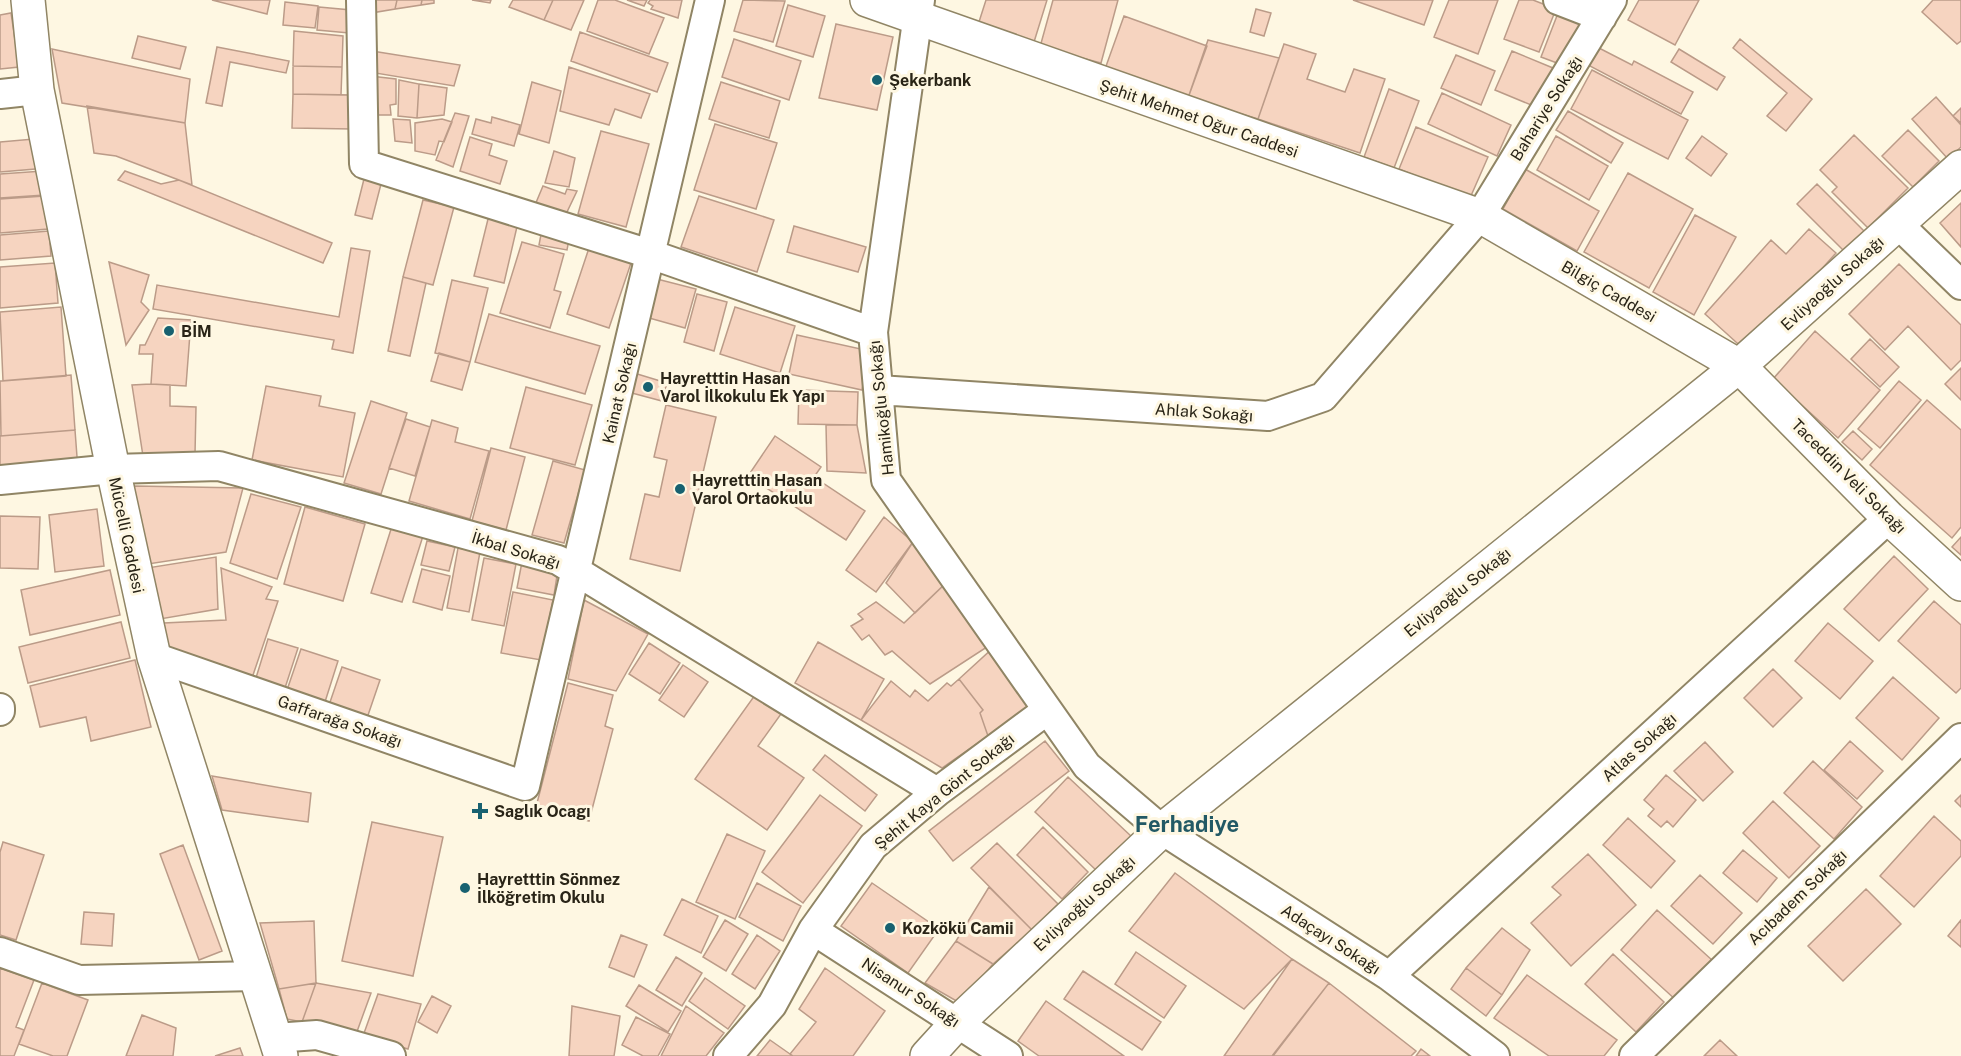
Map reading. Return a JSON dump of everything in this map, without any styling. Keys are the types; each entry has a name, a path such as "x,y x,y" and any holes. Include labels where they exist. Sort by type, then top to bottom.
{"main road":[{"name":"Mücelli Caddesi","path":"28,0 37,90 113,469 154,657 278,1047"},
{"name":"Şehit Mehmet Oğur Caddesi","path":"867,0 918,10 1480,216"},
{"name":"Evliyaoğlu Sokağı","path":"927,1056 958,1022 1162,830 1738,366 1961,167"},
{"name":"Bilgiç Caddesi","path":"1480,216 1738,366"},
{"name":"Taceddin Veli Sokağı","path":"1738,366 1889,518 1961,584"}],"street":[{"path":"362,0 364,164 650,254 873,332"},
{"name":"Kainat Sokağı","path":"525,786 578,572 710,0"},
{"path":"1558,0 1607,8"},
{"name":"Bahariye Sokağı","path":"1480,216 1607,8"},
{"name":"Hamikoğlu Sokağı","path":"918,10 873,332 886,480 1046,711 1087,766 1162,830"},
{"path":"0,94 37,90"},
{"name":"Ahlak Sokağı","path":"879,390 1268,416 1323,397 1480,216"},
{"path":"1898,224 1961,285"},
{"name":"İkbal Sokağı","path":"0,480 113,469 219,466 558,560 937,792"},
{"name":"Atlas Sokağı","path":"1389,976 1889,518"},
{"name":"Gaffarağa Sokağı","path":"154,657 525,786"},
{"name":"Şehit Kaya Gönt Sokağı","path":"728,1056 772,1005 813,930 873,846 937,792 1046,711"},
{"name":"Acıbadem Sokağı","path":"1634,1056 1961,738"},
{"name":"Adaçayı Sokağı","path":"1162,830 1389,976 1495,1056"},
{"name":"Nisanur Sokağı","path":"813,930 1008,1056"},
{"path":"0,952 79,980 257,976"},
{"path":"278,1047 317,1035 392,1056"}],"building":[{"path":"212,0 270,0 267,14"},
{"path":"371,0 397,0 395,9 371,13"},
{"path":"397,0 422,0 421,5 395,9"},
{"path":"422,0 434,0 434,3 421,5"},
{"path":"472,0 491,0 490,3"},
{"path":"513,0 553,0 544,20 509,7"},
{"path":"553,0 584,0 571,30 544,20"},
{"path":"598,0 615,0 664,18 649,54 587,31"},
{"path":"627,0 647,0 644,6"},
{"path":"650,0 682,0 678,18 651,9 653,6 648,3"},
{"path":"743,0 785,1 773,42 734,31"},
{"path":"986,0 1047,0 1034,42 978,25"},
{"path":"1053,0 1118,0 1101,63 1040,47"},
{"path":"1353,0 1433,0 1424,25"},
{"path":"1449,0 1498,0 1478,54 1434,37"},
{"path":"1519,0 1533,0 1556,9 1539,52 1504,39"},
{"path":"1639,0 1699,0 1675,45 1628,20"},
{"path":"1933,0 1961,0 1961,41 1957,44 1922,12"},
{"path":"285,2 318,6 315,28 283,25"},
{"path":"788,5 825,16 813,57 776,46"},
{"path":"319,7 351,10 349,33 317,30"},
{"path":"1560,8 1584,18 1565,66 1541,57"},
{"path":"1256,9 1271,13 1264,36 1250,32"},
{"path":"11,13 19,67 0,69 0,15"},
{"path":"1124,16 1207,46 1188,98 1105,69"},
{"path":"836,24 893,37 877,110 819,98"},
{"path":"294,31 343,36 342,67 293,66"},
{"path":"580,32 668,63 657,92 571,61"},
{"path":"138,36 186,47 180,69 132,58"},
{"path":"734,39 801,61 789,100 722,77"},
{"path":"1740,39 1812,99 1786,131 1767,116 1787,93 1733,48"},
{"path":"1208,40 1279,58 1258,119 1188,98"},
{"path":"1284,44 1316,54 1307,79 1345,92 1354,69 1385,79 1360,153 1258,119"},
{"path":"217,47 289,61 286,73 230,62 222,106 206,103"},
{"path":"1597,47 1632,65 1634,61 1693,92 1681,114 1588,65"},
{"path":"52,49 190,79 185,123 62,103"},
{"path":"1679,49 1725,77 1717,90 1671,62"},
{"path":"372,51 460,65 454,86 369,72"},
{"path":"1512,51 1553,68 1536,107 1495,90"},
{"path":"1456,55 1495,71 1481,105 1441,88"},
{"path":"293,66 342,67 341,95 293,94"},
{"path":"569,67 650,94 641,118 615,109 609,125 560,111"},
{"path":"1592,70 1688,120 1668,159 1571,109"},
{"path":"370,76 396,79 396,104 390,105 391,115 375,115"},
{"path":"399,80 419,84 417,118 398,116"},
{"path":"532,82 561,91 549,143 519,134"},
{"path":"721,82 780,101 769,138 709,119"},
{"path":"419,84 447,88 444,115 417,118"},
{"path":"1389,89 1419,101 1394,168 1364,157"},
{"path":"1442,93 1511,125 1497,156 1428,124"},
{"path":"293,94 353,95 352,129 292,128"},
{"path":"1936,97 1961,125 1961,147 1948,159 1912,119"},
{"path":"87,106 185,123 192,185 116,156 94,153"},
{"path":"1961,108 1961,123 1953,116"},
{"path":"1568,111 1623,143 1611,163 1556,130"},
{"path":"455,113 469,116 453,167 436,160"},
{"path":"492,117 520,125 514,146 472,134 476,119 491,123"},
{"path":"393,119 410,120 412,143 395,141"},
{"path":"442,119 452,122 444,142 439,141 435,155 415,151 415,123"},
{"path":"715,124 777,143 756,209 694,190"},
{"path":"1416,127 1488,157 1470,198 1399,169"},
{"path":"1908,130 1939,161 1913,187 1882,156"},
{"path":"601,131 649,144 626,227 578,214"},
{"path":"1854,135 1908,188 1868,228 1832,192 1837,187 1820,170"},
{"path":"1556,136 1608,166 1589,200 1537,170"},
{"path":"1702,136 1727,154 1711,176 1686,158"},
{"path":"470,137 492,144 489,155 507,161 500,184 460,171"},
{"path":"45,138 47,168 0,172 0,142"},
{"path":"554,151 575,158 569,187 545,183"},
{"path":"1525,169 1599,211 1577,251 1503,209"},
{"path":"43,171 45,195 0,198 0,174"},
{"path":"125,171 161,184 179,180 332,243 323,263 118,180"},
{"path":"1628,173 1693,209 1649,288 1584,252"},
{"path":"364,179 381,184 372,219 355,215"},
{"path":"1817,184 1865,232 1845,252 1797,204"},
{"path":"543,186 565,194 567,189 577,191 566,214 535,205"},
{"path":"45,196 48,229 0,233 0,199"},
{"path":"699,196 774,220 757,272 681,247"},
{"path":"423,200 454,207 433,285 403,277"},
{"path":"1961,203 1961,247 1940,223"},
{"path":"490,211 519,218 504,283 474,276"},
{"path":"1695,215 1736,237 1694,315 1653,292"},
{"path":"794,226 866,247 858,272 787,252"},
{"path":"542,229 570,234 567,250 539,245"},
{"path":"1809,229 1836,253 1747,352 1705,314 1771,240 1786,254"},
{"path":"49,231 51,256 0,260 0,235"},
{"path":"522,242 564,254 554,290 561,292 550,328 500,313"},
{"path":"351,248 370,251 353,353 332,349 334,340 153,309 157,285 339,317"},
{"path":"589,248 631,263 609,328 567,314"},
{"path":"109,262 149,275 141,302 149,310 126,345"},
{"path":"55,263 58,303 0,308 0,267"},
{"path":"1899,264 1961,325 1961,360 1951,370 1908,326 1885,350 1849,314"},
{"path":"403,277 426,283 410,356 388,351"},
{"path":"653,278 696,289 685,328 642,316"},
{"path":"452,280 488,288 470,362 435,353"},
{"path":"697,294 727,302 714,351 684,342"},
{"path":"61,307 66,376 3,381 0,312"},
{"path":"735,307 795,326 780,373 720,354"},
{"path":"489,314 600,346 585,394 475,362"},
{"path":"158,318 191,320 186,386 151,384 153,354 139,354 140,345 145,345"},
{"path":"1815,331 1880,390 1838,438 1773,379"},
{"path":"797,335 870,351 862,390 789,374"},
{"path":"1870,339 1899,367 1880,387 1851,359"},
{"path":"439,353 470,362 462,390 431,381"},
{"path":"1961,368 1961,400 1945,384"},
{"name":"Hayretttin Hasan Varol İlkokulu Ek Yapı","path":"634,373 667,383 662,401 628,392"},
{"path":"71,375 75,430 1,436 0,381"},
{"path":"1899,381 1921,400 1880,448 1858,429"},
{"path":"132,385 170,385 170,406 196,407 195,454 143,456"},
{"path":"266,386 321,396 319,406 355,413 343,477 252,460"},
{"path":"526,387 592,405 575,465 510,448"},
{"path":"799,390 858,392 857,425 798,424"},
{"path":"1927,400 1961,430 1961,527 1952,538 1870,465"},
{"path":"371,401 407,413 381,494 344,483"},
{"name":"Hayretttin Hasan Varol Ortaokulu","path":"666,405 716,417 680,571 630,559 645,494 659,497 667,460 654,457"},
{"path":"406,419 430,427 415,476 389,468"},
{"path":"432,420 458,428 455,442 489,451 470,519 409,501"},
{"path":"826,425 857,425 866,473 827,471"},
{"path":"75,430 78,470 0,473 0,436"},
{"path":"1853,431 1872,449 1862,460 1842,442"},
{"path":"775,436 821,467 814,477 865,511 846,540 748,476"},
{"path":"491,448 525,457 506,530 472,521"},
{"path":"553,461 585,470 564,543 532,535"},
{"path":"135,486 243,488 226,552 148,564 128,493"},
{"path":"251,494 301,507 277,579 230,563"},
{"path":"305,507 365,524 343,601 284,584"},
{"path":"97,509 104,566 55,572 49,515"},
{"path":"0,516 40,517 38,569 0,568"},
{"path":"884,517 913,542 876,592 846,570"},
{"path":"392,526 423,536 402,602 371,593"},
{"path":"1961,537 1961,555 1952,547"},
{"path":"427,541 455,547 449,571 421,565"},
{"path":"913,542 946,583 915,613 886,583"},
{"path":"458,548 480,552 469,612 447,608"},
{"path":"1894,556 1928,589 1879,641 1844,609"},
{"path":"216,557 218,609 160,619 147,568"},
{"path":"484,558 516,564 504,626 472,620"},
{"path":"522,562 558,569 554,595 517,588"},
{"path":"221,568 272,587 266,599 278,601 251,681 169,656 164,623 226,620"},
{"path":"422,569 450,576 442,610 413,602"},
{"path":"110,570 120,615 30,635 21,590"},
{"path":"946,583 990,645 930,684 892,651 885,655 869,635 862,640 851,626 863,619 858,614 876,602 904,623"},
{"path":"513,592 553,600 541,660 501,653"},
{"path":"584,600 648,634 616,691 568,679"},
{"path":"1934,601 1961,625 1961,688 1956,693 1898,641"},
{"path":"121,622 130,658 28,683 19,647"},
{"path":"1828,623 1873,661 1840,699 1795,661"},
{"path":"268,639 298,648 284,691 255,681"},
{"path":"818,642 884,679 861,720 795,683"},
{"path":"649,643 680,663 660,694 629,674"},
{"path":"993,648 1031,705 988,736 980,713 983,710 959,679"},
{"path":"301,649 338,661 324,705 286,693"},
{"path":"135,660 151,727 91,741 86,717 40,727 30,686"},
{"path":"683,665 708,682 684,717 659,700"},
{"path":"342,667 380,680 366,721 328,708"},
{"path":"1773,669 1802,698 1773,727 1744,698"},
{"path":"1893,677 1939,718 1902,760 1856,718"},
{"path":"959,679 983,710 980,713 988,736 942,768 861,720 891,681 910,697 915,690 928,701 947,683 951,686"},
{"path":"568,683 613,695 605,726 613,729 589,821 536,807"},
{"path":"755,695 781,714 758,746 804,778 767,830 695,779"},
{"path":"1045,741 1069,771 953,861 929,831"},
{"path":"1850,741 1883,771 1857,799 1824,770"},
{"path":"1705,742 1733,772 1703,801 1674,771"},
{"path":"825,755 877,795 865,811 813,770"},
{"path":"1813,761 1862,807 1834,839 1784,793"},
{"path":"1666,775 1696,800 1673,827 1667,821 1661,827 1648,816 1654,809 1644,800"},
{"path":"212,776 311,793 308,822 222,810"},
{"path":"1068,777 1132,837 1098,872 1035,812"},
{"path":"820,795 862,826 803,903 762,872"},
{"path":"1961,795 1961,807 1955,801"},
{"path":"1773,801 1820,846 1789,878 1743,833"},
{"path":"1934,816 1961,841 1961,856 1914,907 1880,876"},
{"path":"1628,818 1675,861 1651,888 1603,845"},
{"name":"Hayretttin Sönmez İlköğretim Okulu","path":"372,822 443,837 413,976 342,961"},
{"path":"1043,827 1088,872 1062,899 1017,855"},
{"path":"727,834 765,851 735,919 696,902"},
{"path":"3,842 44,855 16,940 0,935 0,852"},
{"path":"997,843 1058,904 1032,930 971,868"},
{"path":"183,845 222,951 199,960 160,854"},
{"path":"1743,850 1777,878 1757,902 1723,873"},
{"path":"1588,854 1636,905 1571,966 1531,923 1561,895 1552,887"},
{"path":"1175,873 1292,959 1244,1009 1129,931"},
{"path":"1700,875 1742,913 1713,944 1671,906"},
{"path":"757,883 801,906 783,941 739,917"},
{"name":"Kozkökü Camii","path":"872,883 939,929 908,973 841,926"},
{"path":"989,887 1032,930 993,964 956,941"},
{"path":"1866,889 1901,924 1843,981 1808,946"},
{"path":"682,899 718,916 701,953 664,935"},
{"path":"1657,910 1713,961 1677,1001 1621,950"},
{"path":"84,912 114,914 112,946 81,944"},
{"path":"725,920 748,934 726,971 703,957"},
{"path":"1961,920 1961,947 1948,936"},
{"path":"314,921 316,983 279,989 260,923"},
{"path":"1502,928 1530,950 1502,995 1466,968"},
{"path":"621,935 647,945 634,977 609,967"},
{"path":"757,935 780,951 755,989 732,974"},
{"path":"956,941 993,964 960,1003 925,983"},
{"path":"1136,952 1186,986 1164,1018 1115,984"},
{"path":"1613,954 1664,1002 1636,1032 1585,984"},
{"path":"676,957 702,973 682,1006 656,990"},
{"path":"1292,959 1329,983 1273,1056 1224,1056"},
{"path":"0,968 34,980 16,1027 24,1030 14,1056 0,1056"},
{"path":"825,968 885,1011 853,1056 793,1056 790,1054 816,1022 799,1009"},
{"path":"1466,968 1502,995 1486,1016 1451,989"},
{"path":"1083,971 1161,1022 1142,1050 1064,999"},
{"path":"1527,975 1617,1040 1604,1056 1549,1056 1494,1018"},
{"path":"705,978 745,1006 728,1029 689,1001"},
{"path":"42,983 88,1000 67,1056 53,1056 19,1044"},
{"path":"316,983 371,993 355,1037 302,1022"},
{"path":"316,983 302,1022 287,1019 279,989"},
{"path":"1329,983 1416,1051 1411,1056 1272,1056"},
{"path":"639,985 681,1011 668,1032 626,1006"},
{"path":"378,994 421,1004 408,1049 363,1036"},
{"path":"432,996 451,1006 437,1033 418,1022"},
{"path":"1046,1001 1124,1056 1039,1056 1018,1041"},
{"path":"572,1006 620,1016 614,1056 569,1056"},
{"path":"686,1006 724,1033 706,1056 661,1056"},
{"path":"142,1015 176,1028 173,1056 126,1056"},
{"path":"636,1017 670,1034 658,1056 643,1056 622,1045"},
{"path":"770,1040 790,1054 793,1056 757,1056"},
{"path":"1720,1040 1737,1056 1704,1056"},
{"path":"240,1048 243,1056 215,1056"},
{"path":"1421,1049 1430,1056 1416,1056"}],"place":[{"name":"Şekerbank","path":"877,80"},
{"name":"BİM","path":"169,331"},
{"name":"Hayretttin Hasan Varol İlkokulu Ek Yapı","path":"648,387"},
{"name":"Hayretttin Hasan Varol Ortaokulu","path":"680,489"},
{"name":"Saglık Ocagı","path":"480,811"},
{"name":"Hayretttin Sönmez İlköğretim Okulu","path":"465,888"},
{"name":"Kozkökü Camii","path":"890,928"}],"district":[{"name":"Ferhadiye","path":"1187,824"}]}
